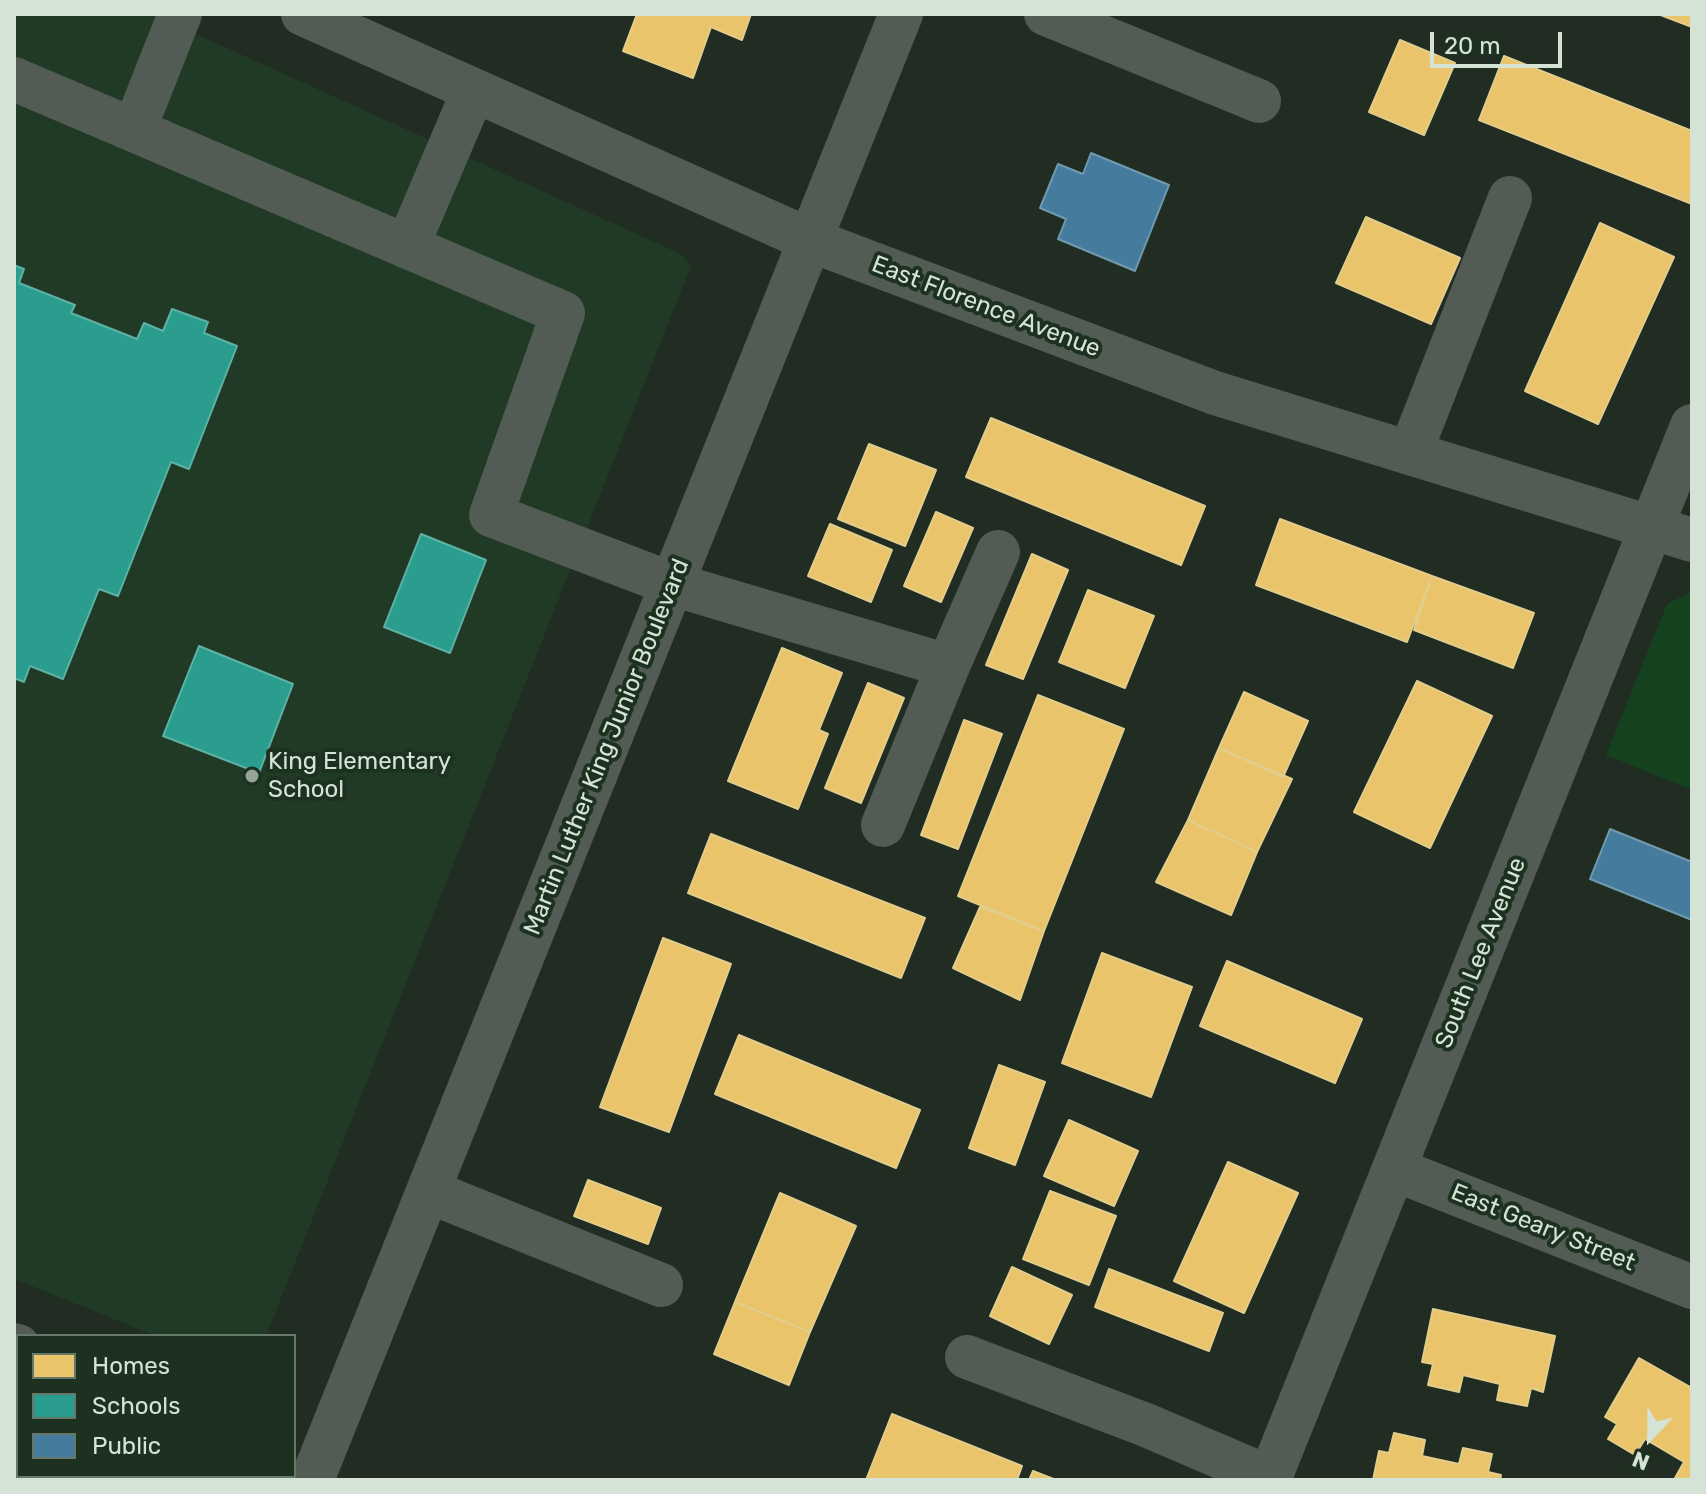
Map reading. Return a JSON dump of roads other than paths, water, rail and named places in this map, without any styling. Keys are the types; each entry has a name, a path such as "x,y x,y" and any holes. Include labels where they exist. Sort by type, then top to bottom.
{"street":[{"path":"134,130 180,14"},
{"name":"East Florence Avenue","path":"303,14 810,240 1215,393 1672,534"},
{"name":"Martin Luther King Junior Boulevard","path":"308,1468 428,1191 901,14"},
{"path":"1046,14 1259,101"},
{"path":"14,79 563,313 491,515 672,584 948,666"},
{"path":"407,247 473,92"},
{"path":"1410,453 1510,198"},
{"name":"South Lee Avenue","path":"1270,1479 1394,1169 1672,534 1692,426"},
{"path":"883,825 998,552"},
{"name":"East Geary Street","path":"1394,1169 1692,1287"},
{"path":"428,1191 661,1285"},
{"path":"967,1357 1146,1425 1270,1479"}],"place":[{"name":"King Elementary School","path":"252,776"}]}
